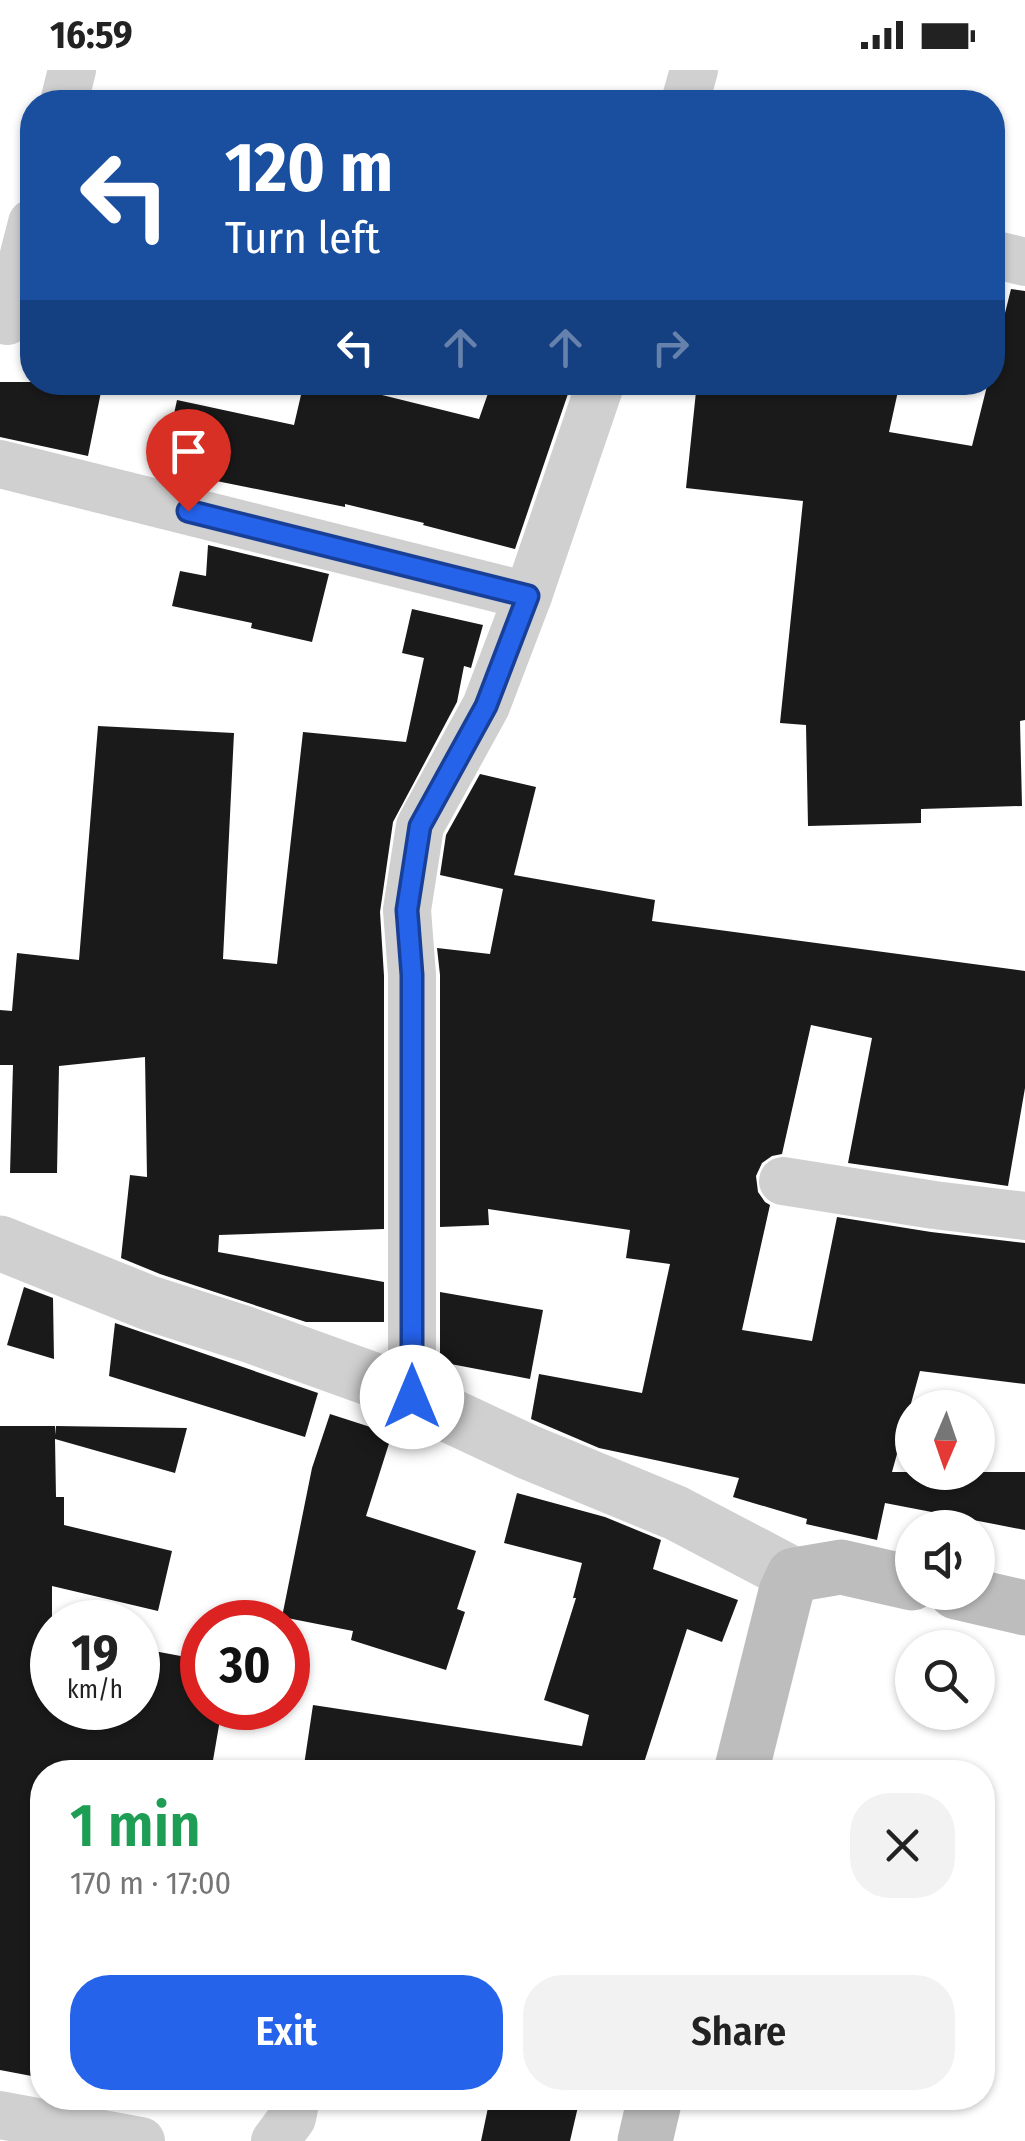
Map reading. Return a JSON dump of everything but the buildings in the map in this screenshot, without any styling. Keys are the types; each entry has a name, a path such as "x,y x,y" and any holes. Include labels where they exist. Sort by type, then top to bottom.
{"main road":[{"path":"744,1760 786,1592 794,1576 841,1567 895,1579"},
{"path":"995,1601 1025,1608"},
{"path":"645,2141 651,2110"}],"street":[{"path":"7,321 20,270"},
{"path":"412,1397 412,975 407,910 420,826 486,706 597,395"},
{"path":"0,464 528,596"},
{"path":"783,1181 1025,1216"},
{"path":"0,1243 149,1303 374,1380 528,1452 676,1513 794,1576"},
{"path":"275,2141 294,2110"},
{"path":"0,2115 141,2141"}],"route":[{"path":"188,511 528,596 486,706 420,826 412,872 407,910 412,975 412,1397"}]}
